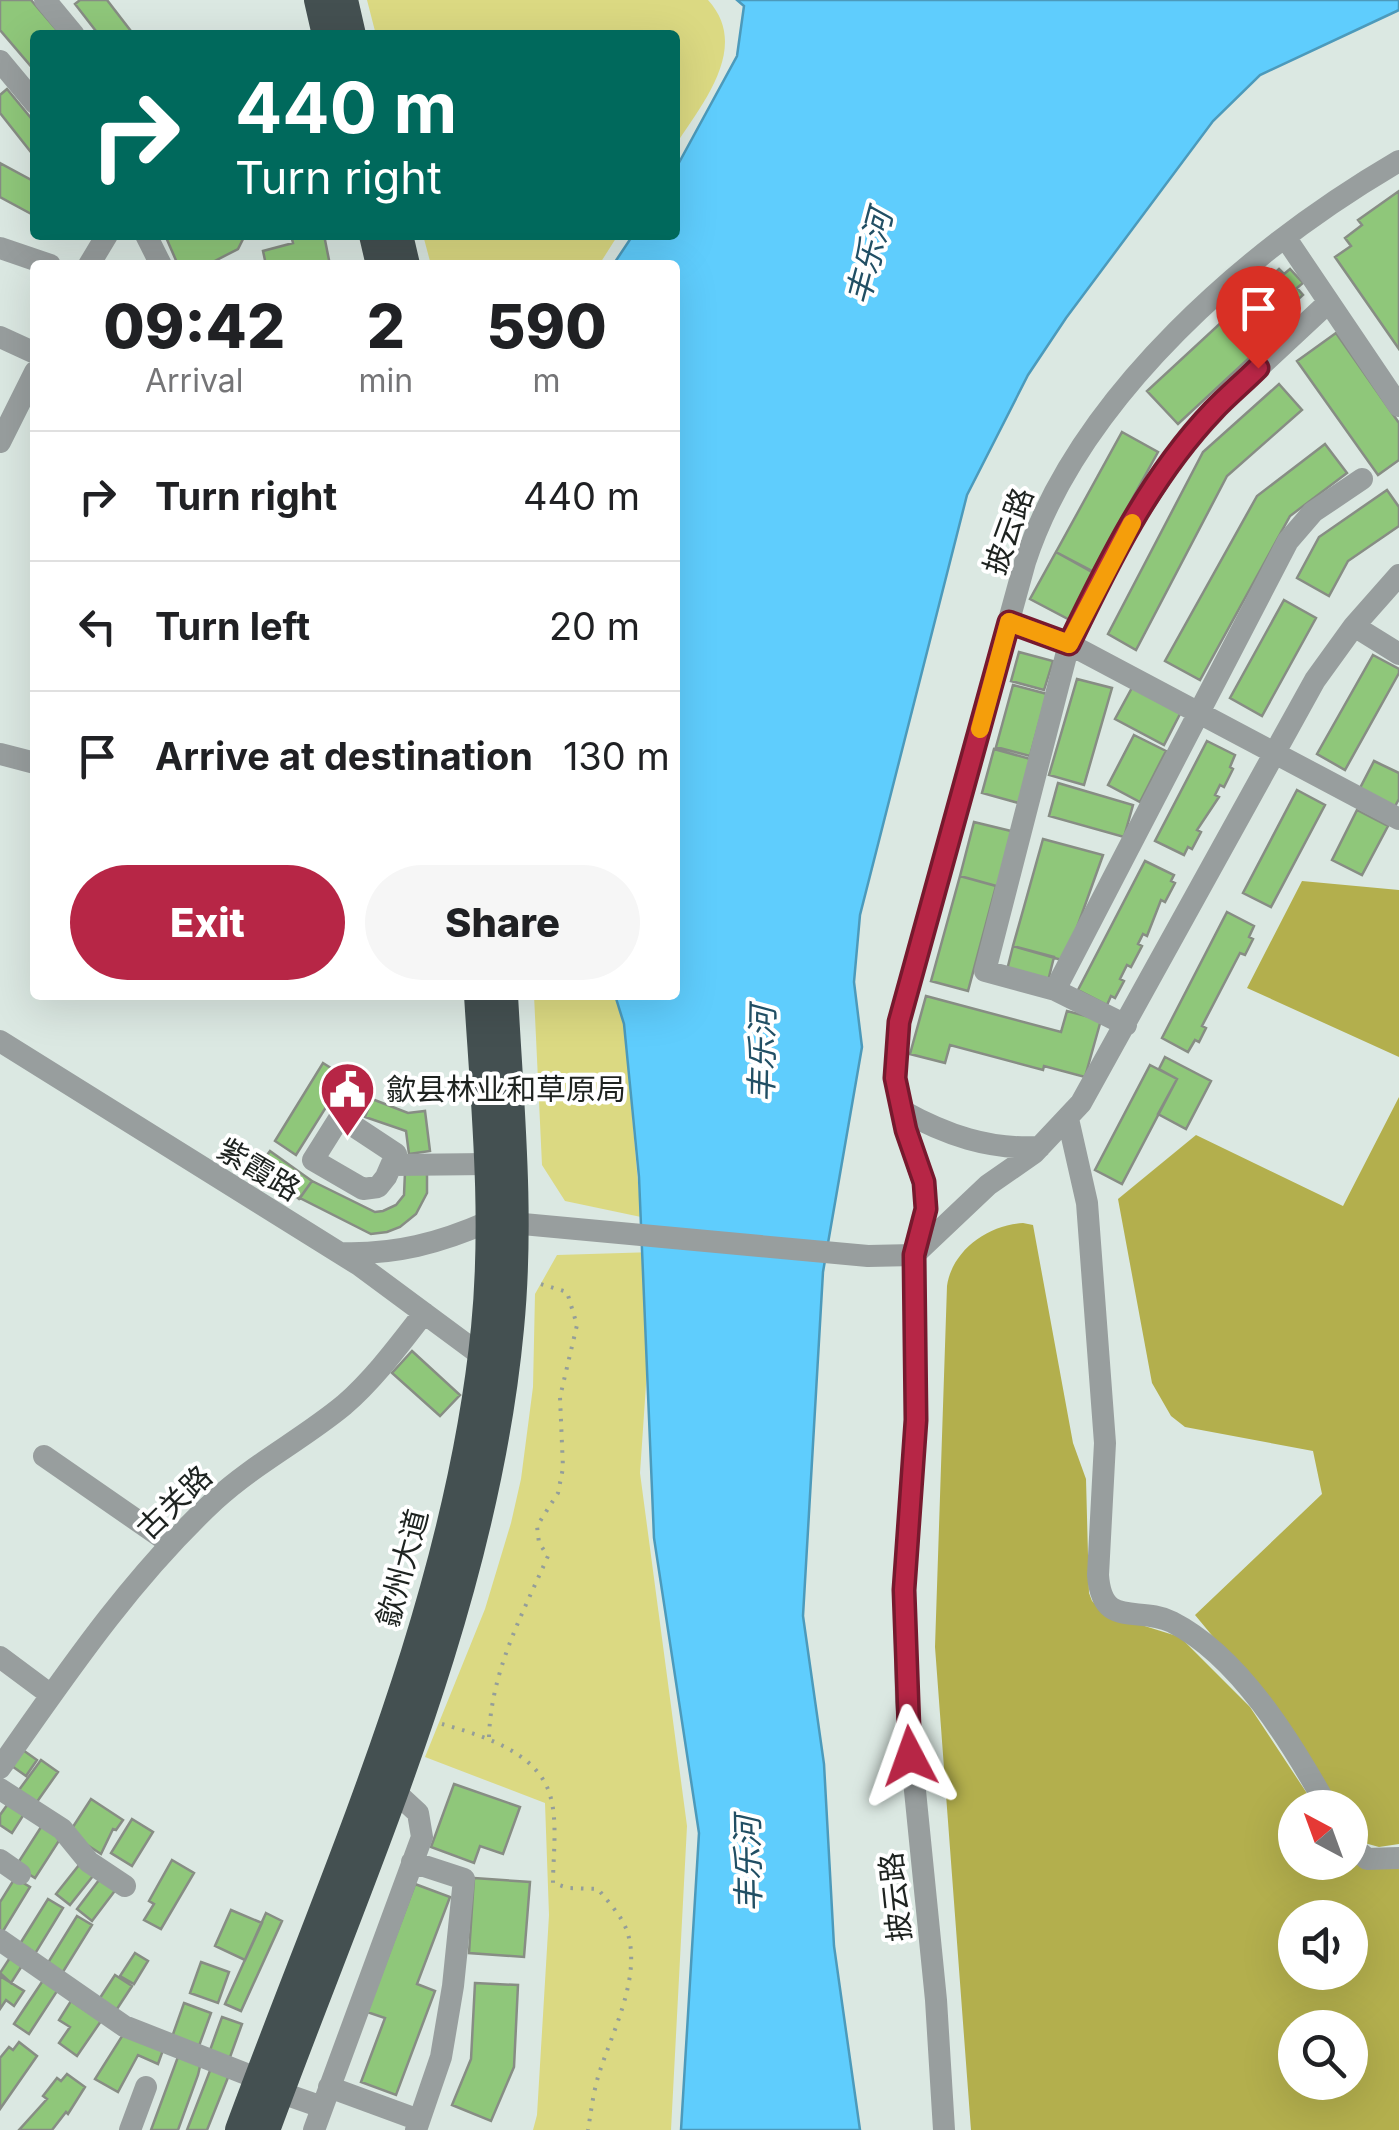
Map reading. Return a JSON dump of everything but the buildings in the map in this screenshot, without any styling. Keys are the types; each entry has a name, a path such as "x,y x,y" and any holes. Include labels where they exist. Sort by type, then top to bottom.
{"highway":[{"path":"319,0 325,30"},
{"path":"343,0 350,30"},
{"name":"歙州大道","path":"240,2130 269,2086 392,1789 456,1600 484,1489 503,1381 512,1275 489,1164 479,1000"},
{"name":"歙州大道","path":"265,2130 269,2086 418,1647 460,1484 501,1223 514,1193 503,1000"}],"street":[{"path":"45,0 70,30"},
{"path":"0,61 30,98"},
{"name":"披云路","path":"944,2130 936,2000 910,1756 904,1646 906,1535 916,1420 914,1255 924,1223 925,1196 901,1110 894,1059 899,1022 1034,533 1058,483 1084,441 1184,327 1285,237 1399,161"},
{"path":"1285,237 1399,406"},
{"path":"0,248 35,260"},
{"path":"1126,1025 1055,990 985,972 1069,644 1122,538 1174,458 1211,412 1330,302"},
{"path":"0,338 30,351"},
{"path":"0,442 30,382"},
{"path":"1055,990 1288,542 1313,512 1362,479"},
{"path":"340,1253 386,1253 420,1247 501,1223 868,1256 914,1255 988,1185 1040,1146 1068,1119 1092,1086 1315,680 1354,626 1399,575"},
{"path":"1009,622 1069,644 1399,818"},
{"path":"1354,626 1399,654"},
{"path":"0,754 30,763"},
{"name":"紫霞路","path":"0,1041 340,1253 482,1356"},
{"path":"901,1110 947,1133 983,1144 1040,1146"},
{"path":"1068,1119 1087,1204 1105,1443 1098,1575 1101,1594 1120,1613 1169,1620 1236,1672 1302,1761 1318,1790"},
{"path":"392,1164 489,1164"},
{"name":"古关路","path":"0,1768 106,1620 171,1544 218,1497 344,1404 387,1361 424,1313"},
{"path":"44,1456 171,1544"},
{"path":"0,1657 51,1695"},
{"path":"319,2117 422,1837 421,1820 414,1808 392,1789"},
{"path":"0,1790 62,1829 88,1862 125,1886"},
{"path":"1368,1859 1399,1858"},
{"path":"0,1860 20,1874"},
{"path":"0,1940 124,2026 269,2086 319,2117 418,2125 445,2039 464,1879 412,1862"},
{"path":"130,2130 146,2088"}],"path":[{"path":"489,1737 493,1692 502,1662 548,1556 539,1543 537,1526 558,1493 563,1468 560,1396 577,1325 567,1292 512,1275"},
{"path":"418,1717 489,1737 532,1766 546,1785 552,1804 553,1883 598,1890 628,1934 626,1990 596,2082 588,2130"}],"shaded area":[{"path":"367,0 708,0 720,18 725,37 718,75 680,138 680,30 375,30"},
{"path":"424,240 615,240 602,260 430,260"},
{"path":"1302,881 1399,890 1399,1057 1247,988"},
{"path":"534,1000 617,1000 624,1024 641,1217 565,1201 542,1165"},
{"path":"1399,1097 1399,1844 1379,1847 1368,1844 1368,1790 1327,1790 1275,1711 1195,1615 1322,1494 1313,1451 1185,1427 1171,1416 1152,1383 1118,1199 1196,1135 1343,1206"},
{"path":"1023,1223 1033,1225 1073,1443 1086,1479 1092,1601 1106,1614 1180,1637 1250,1707 1305,1790 1278,1790 1278,1880 1368,1880 1368,1861 1399,1857 1399,2130 971,2130 935,1647 947,1286 964,1251 997,1229"},
{"path":"655,1252 640,1473 687,1826 671,2130 533,2130 549,1915 545,1803 425,1757 485,1609 511,1523 533,1387 535,1294 557,1255"}],"water":[{"name":"丰乐河","path":"737,0 1399,0 1399,10 1260,75 1213,121 1028,375 967,495 860,915 854,982 862,1047 823,1272 803,1616 824,1764 834,1946 860,2130 681,2130 699,1833 654,1538 639,1177 624,1024 617,1000 680,1000 680,260 616,260 630,240 680,240 680,161 737,56 744,6"}],"slow traffic":[{"path":"980,729 1009,622 1069,644 1132,523"}],"place":[{"name":"歙县林业和草原局","path":"347,1138"}],"route":[{"path":"910,1756 904,1590 916,1420 914,1255 926,1209 924,1182 906,1130 895,1078 899,1022 1009,622 1069,644 1122,538 1174,458 1211,412 1258,368"}]}
